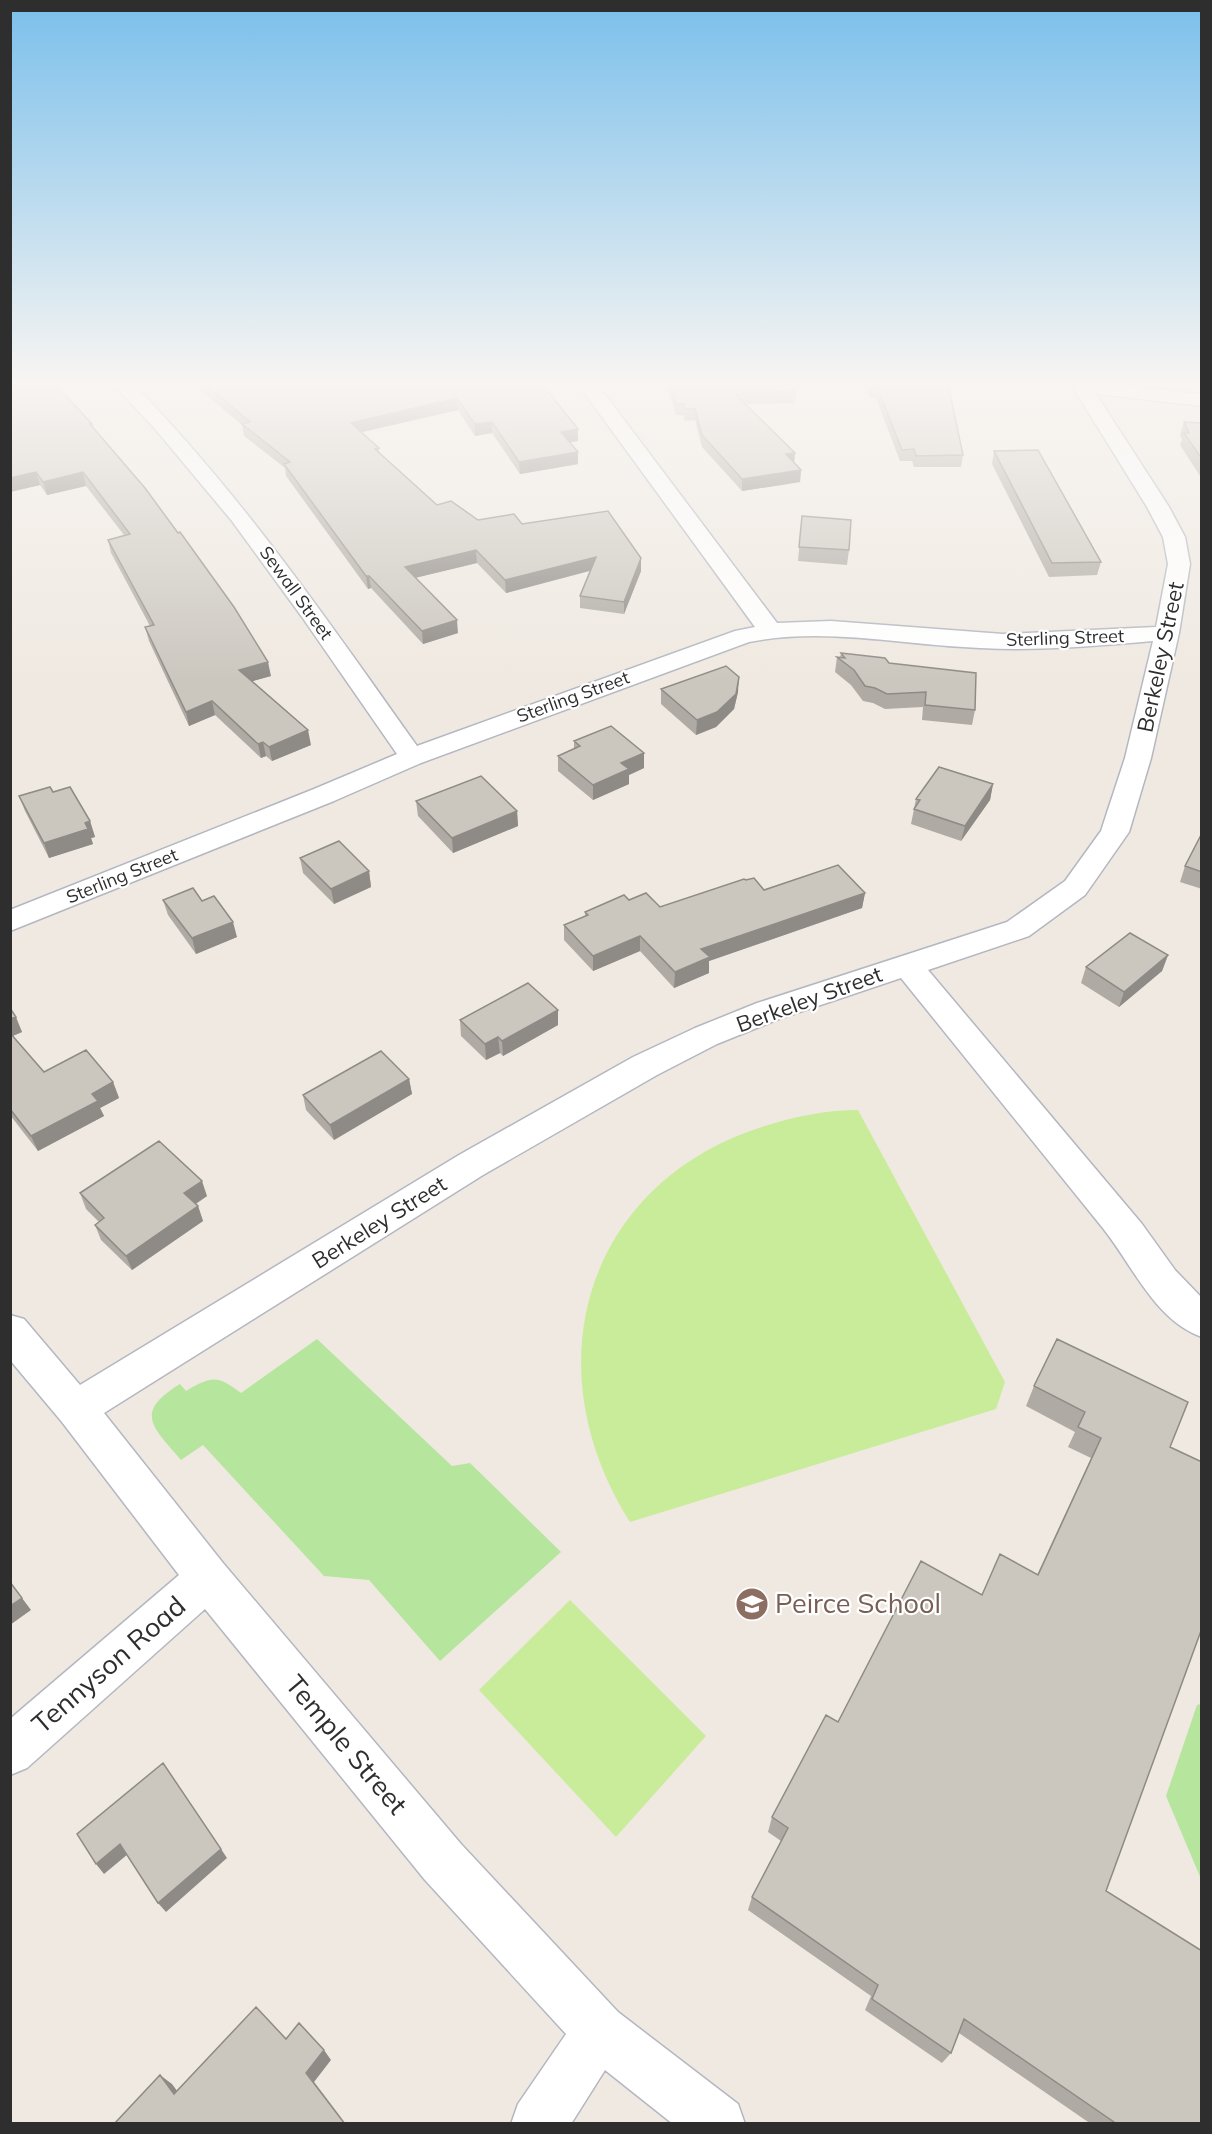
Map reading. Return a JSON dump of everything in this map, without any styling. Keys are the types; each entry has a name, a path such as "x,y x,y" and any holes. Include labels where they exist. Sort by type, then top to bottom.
{"street":[{"name":"Sewall Street","path":"211,484 284,574 411,757"},
{"path":"663,484 769,629"},
{"name":"Berkeley Street","path":"76,1408 471,1165 637,1070 706,1036 768,1011 1018,928 1076,888 1115,832 1138,758 1167,633 1179,564 1174,537 1143,484"},
{"name":"Sterling Street","path":"10,921 324,795 411,757 604,685 769,629 807,628 980,641 1025,641 1167,633"},
{"path":"907,964 1130,1234 1155,1273 1186,1309 1202,1321"},
{"name":"Temple Street","path":"10,1331 76,1408 208,1578 443,1862 599,2031 718,2124"},
{"name":"Tennyson Road","path":"10,1751 208,1578"},
{"path":"538,2124 599,2031"}],"green space":[{"path":"858,1110 1005,1382 996,1409 630,1522 600,1462 584,1402 582,1342 593,1286 618,1234 655,1188 705,1151 768,1125 801,1116"},
{"path":"317,1339 452,1466 470,1463 561,1552 440,1661 369,1580 324,1576 203,1445 181,1460 162,1438 152,1421 152,1412 156,1403 180,1384 186,1391 202,1382 214,1380 226,1383 241,1393"},
{"path":"570,1600 706,1736 616,1837 479,1690"},
{"path":"1202,1704 1201,1879 1166,1796 1197,1705"}],"building":[{"path":"92,484 141,484 178,533 180,532 234,607 268,662 239,670 308,730 269,747 263,742 258,744 212,701 186,712 145,627 154,625 108,540 130,534"},
{"path":"298,484 413,484 437,505 451,501 478,520 514,514 522,524 608,511 641,558 624,602 580,596 596,557 505,580 476,550 405,567 457,620 422,631 369,576 366,576"},
{"path":"1011,484 1057,484 1101,562 1052,563"},
{"path":"802,516 851,520 849,550 799,547"},
{"path":"841,653 885,658 889,663 976,673 975,710 925,705 926,692 887,694 865,686 854,670 837,657 845,658"},
{"path":"726,666 739,677 736,694 717,712 697,720 661,689"},
{"path":"611,726 644,753 621,763 629,769 593,785 558,756 580,746 574,741"},
{"path":"939,767 993,784 965,826 914,809 920,800 916,799"},
{"path":"481,776 517,811 452,838 416,801"},
{"path":"50,787 53,792 70,787 90,821 85,823 88,829 44,843 19,796"},
{"path":"1202,835 1202,872 1185,866"},
{"path":"339,841 369,871 331,889 300,858"},
{"path":"838,865 865,893 701,949 710,957 675,972 640,936 593,956 564,925 588,915 585,912 624,895 629,900 646,893 660,907 744,879 754,878 764,890"},
{"path":"193,888 202,901 214,896 233,922 192,938 163,900"},
{"path":"1130,933 1168,955 1124,992 1086,967"},
{"path":"528,983 558,1010 502,1041 498,1037 485,1044 460,1020"},
{"path":"10,1008 16,1017 10,1019"},
{"path":"10,1033 44,1072 86,1050 113,1082 92,1094 98,1101 31,1136 10,1109"},
{"path":"381,1051 409,1079 330,1125 303,1095"},
{"path":"159,1141 202,1181 184,1193 198,1206 126,1256 95,1225 104,1218 80,1193"},
{"path":"1057,1339 1188,1402 1170,1447 1202,1462 1202,1628 1106,1891 1202,1951 1202,2124 1117,2124 964,2019 951,2053 872,1999 878,1985 752,1897 788,1828 772,1817 826,1715 838,1722 921,1561 982,1595 1000,1554 1038,1575 1101,1438 1078,1427 1085,1412 1034,1386"},
{"path":"10,1582 22,1598 10,1606"},
{"path":"163,1763 221,1849 158,1903 120,1844 96,1864 77,1834"},
{"path":"256,2007 286,2039 299,2023 324,2050 306,2073 345,2124 114,2124 160,2075 174,2094"}],"place":[{"name":"Peirce School","path":"752,1604"}]}
